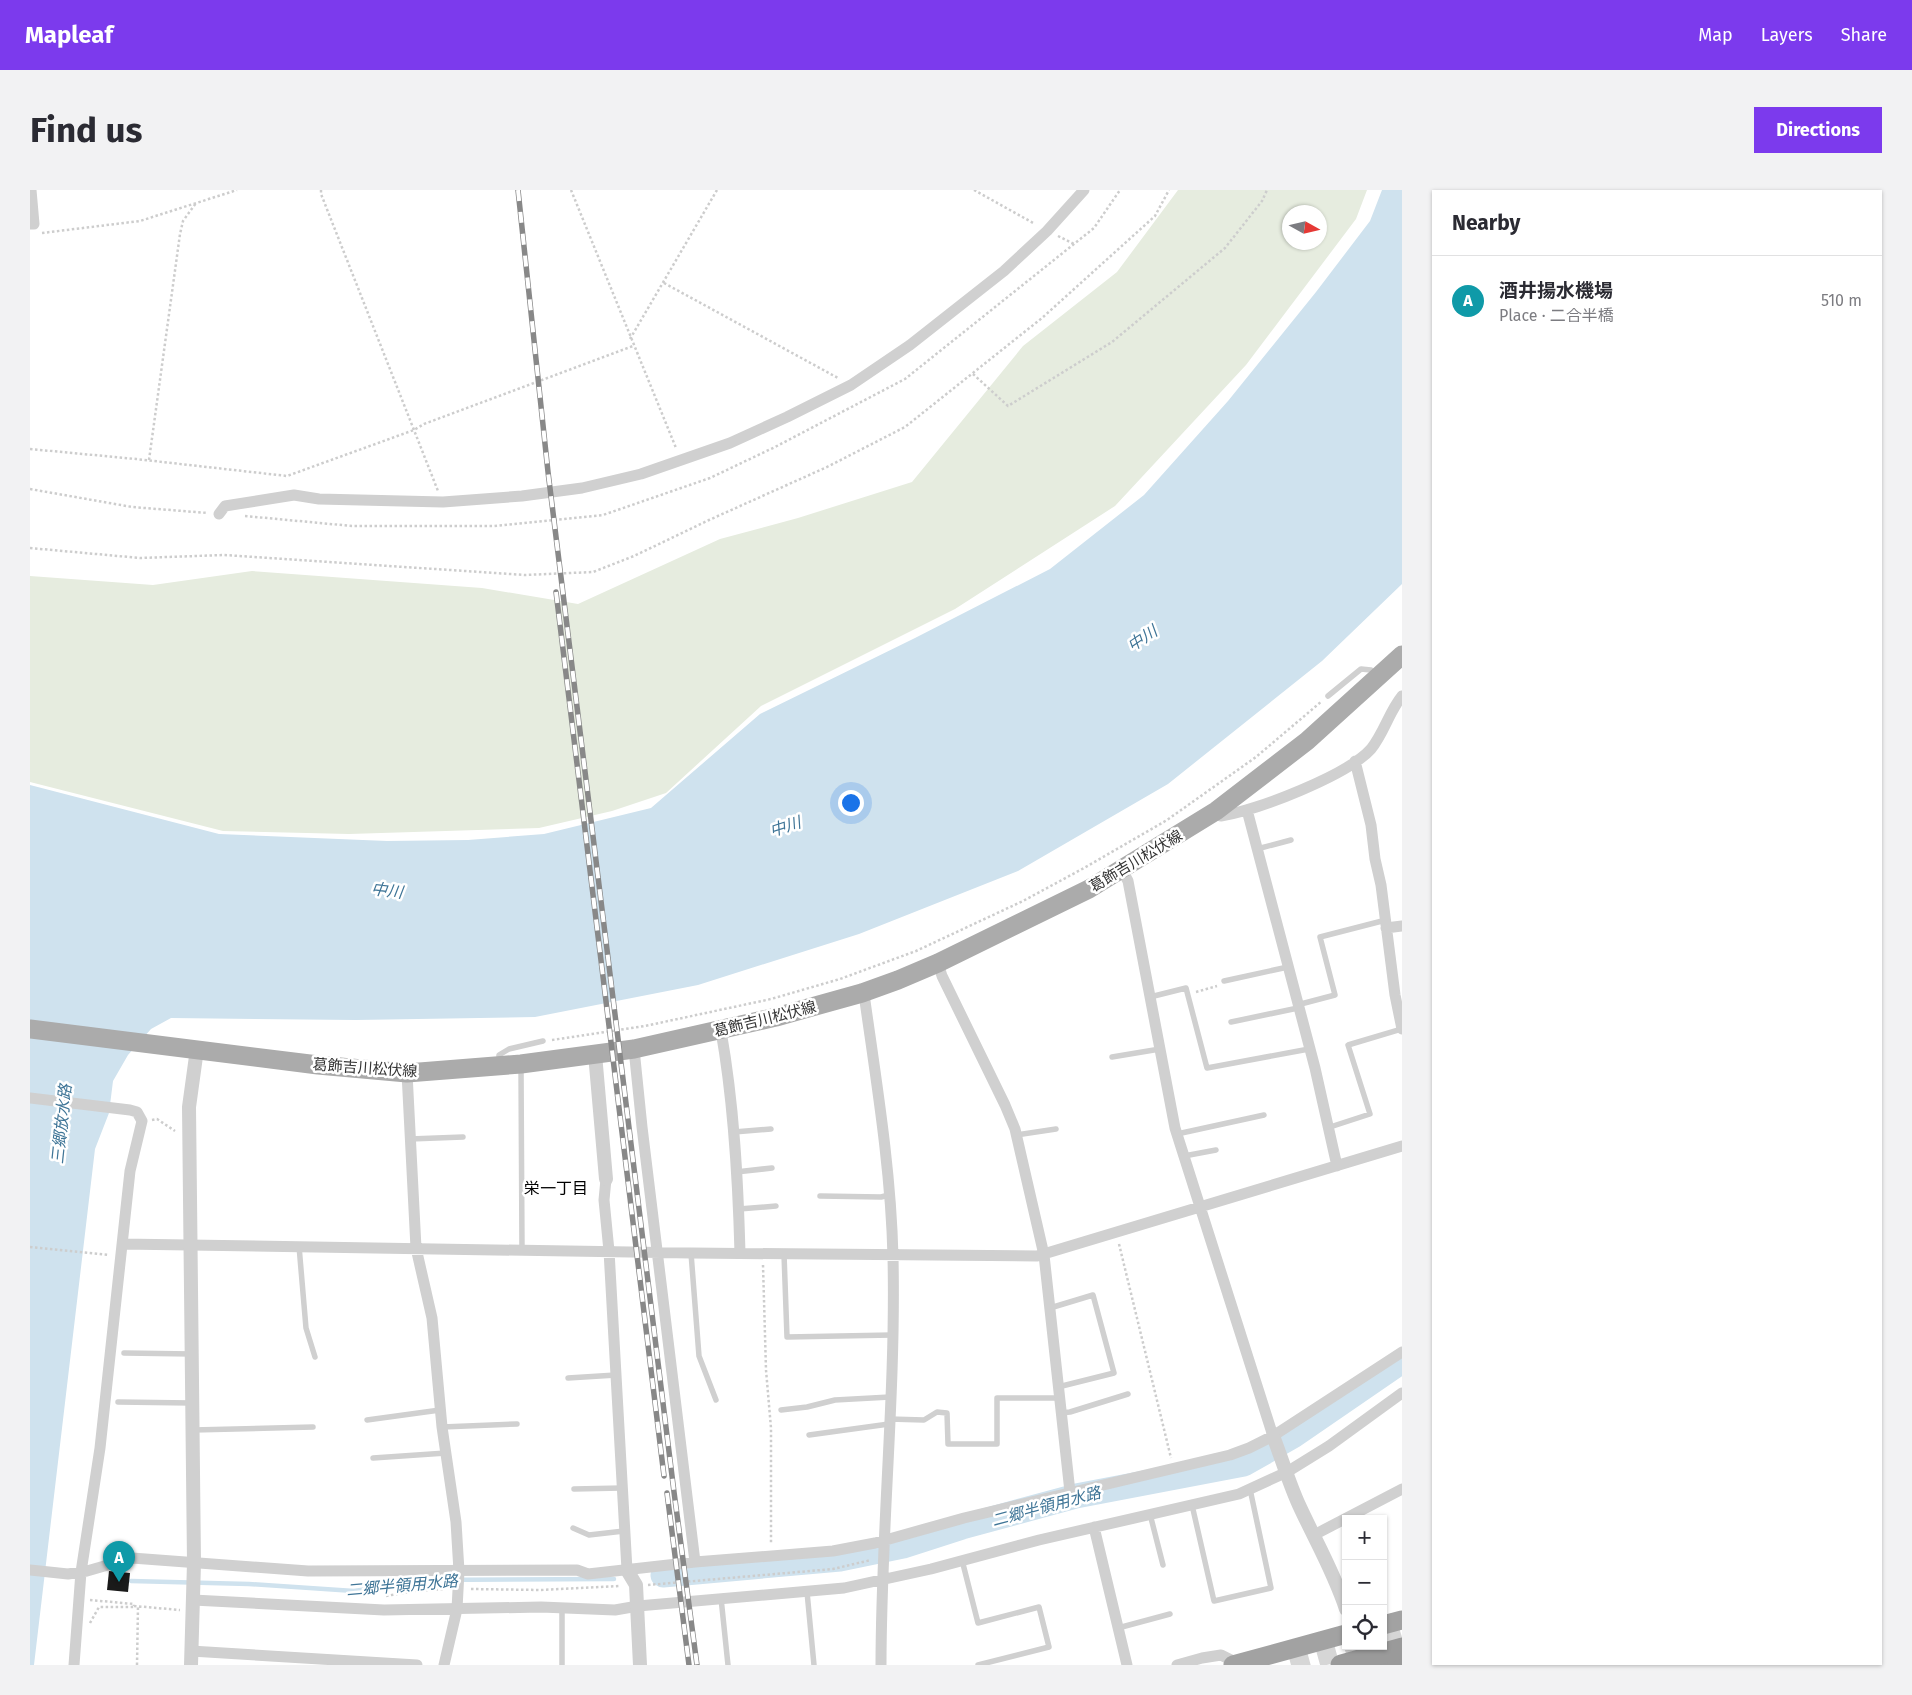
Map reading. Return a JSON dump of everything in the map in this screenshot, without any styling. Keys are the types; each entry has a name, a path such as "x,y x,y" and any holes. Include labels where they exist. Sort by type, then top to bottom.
{"highway":[{"path":"1387,1624 1402,1620"},
{"path":"1236,1664 1342,1635"},
{"path":"1341,1665 1398,1654"}],"main road":[{"name":"葛飾吉川松伏線","path":"30,1029 318,1065 407,1073 521,1064 634,1049 721,1031 776,1017 862,993 938,963 1089,889 1122,870 1216,811 1307,741 1402,655"}],"street":[{"path":"30,224 34,224 31,190"},
{"path":"220,514 225,506 294,496 319,499 443,502 522,496 582,488 641,474 730,443 850,385 910,345 1004,271 1047,231 1084,190"},
{"path":"1216,811 1221,816 1247,810 1338,772 1370,750 1402,696"},
{"path":"1355,761 1371,825 1395,996 1401,1023"},
{"path":"1247,810 1309,1049 1336,1166"},
{"path":"1122,870 1128,881 1177,1134 1273,1436 1298,1503 1336,1579 1345,1605"},
{"path":"1386,924 1402,926"},
{"path":"938,963 942,976 1005,1105 1016,1135 1044,1255 1070,1492"},
{"path":"862,993 865,1001 878,1088 893,1255 881,1665"},
{"path":"721,1031 734,1132 740,1253"},
{"path":"191,1665 194,1565 189,1140 190,1094 196,1049"},
{"path":"634,1049 695,1562"},
{"path":"596,1054 606,1179 604,1200 609,1251 626,1570 636,1585 640,1665"},
{"path":"407,1073 416,1248 432,1318 440,1410 456,1522 459,1571 457,1609 444,1665"},
{"path":"30,1098 137,1112 142,1121 130,1172 100,1448 81,1572 74,1665"},
{"path":"122,1244 657,1253 1044,1255 1402,1146"},
{"path":"30,1570 68,1574 128,1558 194,1565 308,1571 577,1570 588,1574 695,1562 833,1551 885,1541 964,1518 1230,1455 1273,1436 1402,1352"},
{"path":"193,1602 384,1610 562,1607 615,1610 721,1598 844,1588 883,1575 962,1560 1238,1494 1287,1472 1328,1446 1402,1393"},
{"path":"1314,1535 1402,1489"},
{"path":"1094,1527 1128,1665"},
{"path":"1355,1650 1357,1665"},
{"path":"1361,1650 1370,1665"},
{"path":"191,1651 417,1665"},
{"path":"1177,1665 1221,1655 1236,1664"}],"lane":[{"path":"1328,696 1361,669 1371,670 1378,678"},
{"path":"1257,849 1291,840"},
{"path":"1231,1022 1298,1007 1335,995 1320,937 1386,924"},
{"path":"1224,981 1288,967"},
{"path":"1150,997 1186,988 1207,1068 1309,1049"},
{"path":"1328,1128 1370,1114 1348,1045 1401,1023"},
{"path":"500,1066 498,1055 509,1049 543,1040"},
{"path":"1112,1057 1160,1049"},
{"path":"521,1064 522,1250"},
{"path":"1177,1134 1264,1115"},
{"path":"734,1132 771,1129"},
{"path":"1016,1135 1056,1129"},
{"path":"410,1140 463,1137"},
{"path":"1184,1156 1216,1150"},
{"path":"736,1172 772,1168"},
{"path":"820,1196 881,1197 889,1195"},
{"path":"739,1209 776,1206"},
{"path":"299,1246 306,1328 315,1357"},
{"path":"691,1253 699,1356 716,1400"},
{"path":"784,1254 787,1337 892,1335"},
{"path":"809,1435 889,1422 924,1420 937,1412 947,1413 948,1444 997,1444 997,1398 1059,1393 1114,1373 1093,1295 1050,1308"},
{"path":"124,1353 192,1354"},
{"path":"568,1378 616,1375"},
{"path":"1061,1413 1128,1394"},
{"path":"781,1410 808,1407 835,1400 890,1397"},
{"path":"118,1402 193,1402"},
{"path":"367,1420 440,1410"},
{"path":"442,1427 517,1424"},
{"path":"193,1430 313,1427"},
{"path":"373,1458 446,1453"},
{"path":"574,1489 622,1488"},
{"path":"1192,1504 1214,1601 1271,1588 1250,1489"},
{"path":"1150,1514 1162,1565"},
{"path":"574,1528 589,1535 624,1531"},
{"path":"962,1560 978,1623 1039,1607 1049,1647 978,1665"},
{"path":"807,1592 814,1665"},
{"path":"721,1598 728,1665"},
{"path":"562,1607 562,1665"},
{"path":"1118,1628 1170,1614"}],"path":[{"path":"39,233 140,221 237,190"},
{"path":"321,190 443,502"},
{"path":"571,190 681,461"},
{"path":"630,339 717,190"},
{"path":"974,190 1074,244"},
{"path":"30,489 132,507 352,526 484,526 603,515 710,478 775,447 906,379 1094,228 1120,190"},
{"path":"30,548 140,558 224,555 526,575 594,572 634,556 827,467 905,427 1042,318 1155,216 1169,190"},
{"path":"973,374 1008,406 1112,342 1225,248 1262,201 1267,190"},
{"path":"149,461 180,234 183,221 196,203"},
{"path":"664,283 850,385"},
{"path":"30,449 287,476 414,430 424,424 633,346"},
{"path":"543,1040 645,1026 772,999 840,979 916,952 1022,901 1167,820 1256,757 1328,696"},
{"path":"1188,994 1215,988 1224,981"},
{"path":"150,1120 157,1118 189,1140"},
{"path":"1116,1232 1174,1469"},
{"path":"30,1247 105,1255"},
{"path":"762,1254 766,1370 771,1428 771,1555"},
{"path":"646,1585 832,1569 877,1559"},
{"path":"380,1597 414,1591 458,1588 541,1590 623,1586"},
{"path":"91,1600 134,1604 136,1606"},
{"path":"77,1636 88,1626 99,1607 134,1607 193,1602"},
{"path":"136,1606 137,1665"}],"shaded area":[{"path":"1178,190 1367,190 1356,219 1246,365 1115,506 955,609 761,706 666,793 612,811 539,828 349,834 223,831 30,782 30,576 153,585 252,571 482,588 578,604 720,539 798,518 912,482 1023,346 1117,272"}],"water":[{"path":"1382,190 1402,190 1402,584 1322,661 1168,784 1018,871 859,934 698,985 535,1017 356,1020 171,1018 151,1029 128,1055 113,1081 109,1113 95,1149 34,1665 30,1665 30,785 219,834 387,841 468,840 544,834 651,808 760,714 1050,569 1144,495 1228,401 1316,292 1370,221"}],"building":[{"path":"109,1571 130,1573 128,1592 107,1590"}],"waterway":[{"name":"二郷半領用水路","path":"663,1575 840,1559 903,1546 962,1527 1076,1496 1244,1464 1293,1436 1402,1361"},
{"name":"二郷半領用水路","path":"131,1581 249,1584 354,1591 427,1580 614,1579"}],"tunnel":[{"path":"1387,1639 1402,1634"},
{"path":"1291,1665 1345,1650"}],"railway":[{"path":"518,190 548,472 697,1665"},
{"path":"556,592 664,1476"},
{"path":"667,1493 689,1665"}],"place":[{"name":"酒井揚水機場","path":"119,1582"}],"district":[{"name":"栄一丁目","path":"556,1188"}],"water label":[{"name":"中川","path":"1142,638"},
{"name":"中川","path":"785,826"},
{"name":"中川","path":"387,890"},
{"name":"三郷放水路","path":"61,1124"}]}
